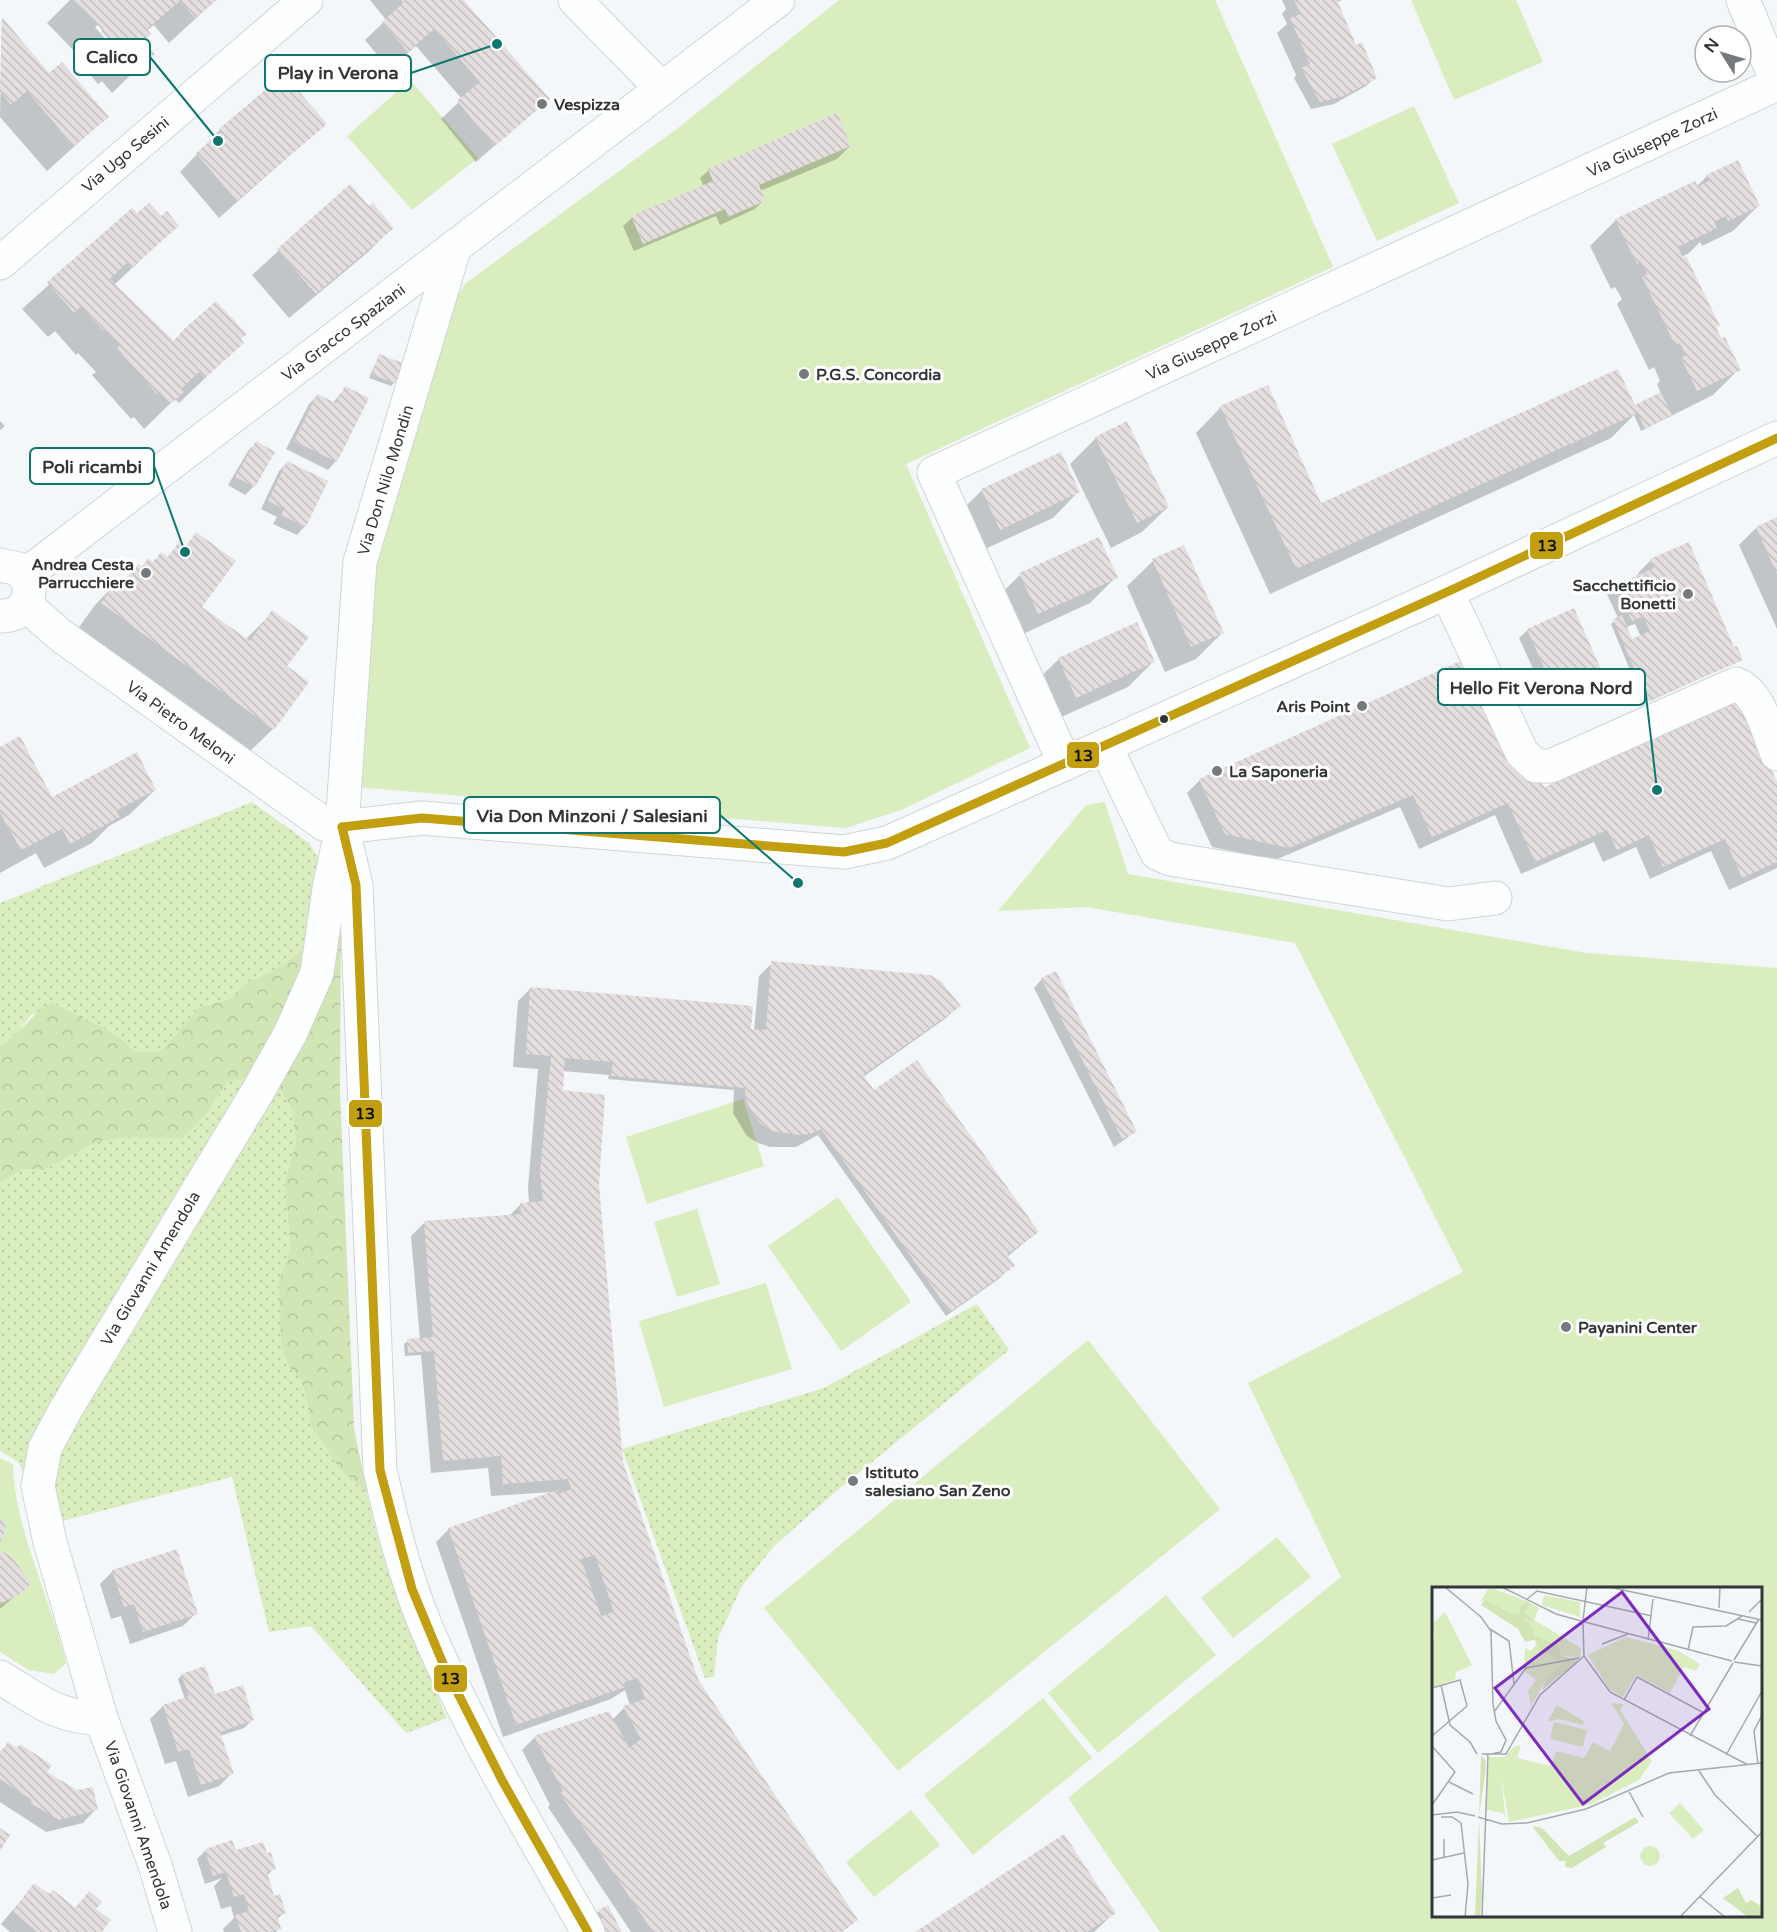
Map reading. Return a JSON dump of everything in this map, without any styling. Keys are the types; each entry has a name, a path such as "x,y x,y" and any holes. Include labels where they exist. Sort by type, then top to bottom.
{"street":[{"name":"Via Ugo Sesini","path":"0,264 85,187 306,0"},
{"path":"575,0 662,89"},
{"name":"Via Gracco Spaziani","path":"13,590 455,246 778,0"},
{"path":"1743,0 1777,83"},
{"name":"Via Giuseppe Zorzi","path":"1065,764 934,473 1777,83"},
{"name":"Via Don Nilo Mondin","path":"342,827 360,562 455,246"},
{"path":"588,1932 474,1726 426,1627 398,1548 380,1470 356,885 342,827 422,818 844,852 886,843 1447,592 1777,438"},
{"name":"Via Pietro Meloni","path":"13,590 60,635 308,814 324,824 342,827"},
{"path":"1447,592 1522,753 1536,766 1551,766 1736,684 1745,687 1752,695 1777,754"},
{"path":"1105,746 1156,853 1170,859 1448,904 1495,898"},
{"name":"Via Giovanni Amendola","path":"175,1932 155,1865 101,1718 50,1542 38,1486 45,1448 98,1354 290,1034 317,973 329,889 342,827"},
{"path":"0,1677 51,1708 77,1718 101,1718"}],"green space":[{"name":"P.G.S. Concordia","path":"839,0 1215,0 1333,267 906,464 1030,748 901,810 846,828 356,787 372,571 453,302 466,283 674,131"},
{"path":"1411,0 1516,0 1543,62 1454,100"},
{"path":"410,80 478,158 412,210 347,136"},
{"path":"1414,106 1459,203 1377,241 1332,144"},
{"path":"252,802 309,843 342,895 341,928 315,941 274,970 246,983 231,998 199,1008 162,1051 137,1052 113,1033 32,1014 13,1038 0,1046 0,903"},
{"name":"Payanini Center","path":"1105,802 1128,874 1587,953 1777,968 1777,1932 1160,1932 1068,1798 1341,1577 1248,1383 1463,1272 1295,943 1086,907 998,911 1086,805"},
{"path":"341,928 340,1091 354,1428 367,1492 341,1471 312,1428 302,1381 289,1367 281,1343 279,1281 290,1248 285,1179 296,1142 292,1109 272,1075 227,1082 207,1114 182,1139 130,1137 96,1142 44,1170 23,1169 0,1183 0,1046 44,1007 51,1002 113,1033 137,1052 161,1051 199,1008 231,998 246,983 274,970 315,941"},
{"path":"272,1075 292,1109 296,1142 285,1179 290,1248 279,1281 289,1367 302,1381 312,1428 341,1471 367,1492 390,1579 447,1718 406,1733 311,1626 269,1632 232,1477 51,1524 18,1462 0,1451 0,1183 23,1169 44,1170 95,1142 130,1137 182,1139 207,1114 227,1082"},
{"path":"743,1099 764,1166 647,1204 626,1137"},
{"path":"838,1197 911,1302 841,1351 768,1246"},
{"path":"697,1209 720,1284 677,1297 654,1222"},
{"path":"766,1283 792,1369 664,1407 639,1321"},
{"path":"977,1304 1009,1350 833,1494 774,1546 742,1586 718,1638 714,1677 705,1678 622,1449 824,1388"},
{"path":"1088,1340 1220,1509 898,1771 764,1608"},
{"path":"0,1458 13,1464 15,1488 26,1538 66,1663 54,1674 29,1670 0,1652"},
{"path":"1277,1537 1311,1577 1233,1638 1201,1598"},
{"path":"1166,1595 1216,1655 1098,1753 1048,1693"},
{"path":"1043,1698 1092,1758 973,1855 924,1795"},
{"path":"911,1810 940,1845 874,1897 846,1862"}],"building":[{"path":"74,0 217,0 195,18 180,1 147,29 151,34 143,41 155,54 138,68 128,56 125,59 101,31 104,29"},
{"path":"401,0 464,0 550,99 495,146 457,101 480,82 434,29 408,52 382,22 403,3"},
{"path":"1294,0 1337,0 1356,45 1362,42 1377,78 1344,96 1320,102 1301,68 1310,64 1290,18 1301,14"},
{"path":"2,17 49,73 62,62 109,117 74,146 27,91 11,105 0,91"},
{"path":"284,74 327,124 237,201 196,153 221,132 219,129"},
{"path":"837,113 851,146 759,185 765,201 728,217 725,209 643,244 631,216 713,181 708,169"},
{"path":"1738,160 1760,206 1728,221 1726,216 1714,222 1717,228 1678,247 1683,258 1686,256 1720,326 1716,327 1721,339 1725,337 1741,370 1697,391 1681,358 1686,355 1680,343 1675,345 1642,277 1647,274 1641,262 1637,264 1615,219 1695,181 1698,187 1709,181 1706,175"},
{"path":"350,184 369,206 373,203 394,228 316,294 277,249"},
{"path":"149,203 161,216 167,211 179,226 131,268 127,263 110,279 174,341 216,301 247,334 241,339 244,343 205,378 199,372 181,389 184,392 171,404 160,392 157,394 117,348 121,345 105,329 103,331 81,306 74,313 47,282 132,208 137,213"},
{"path":"379,354 403,363 396,383 372,375"},
{"path":"1618,369 1635,405 1661,392 1672,415 1645,429 1638,413 1296,569 1220,406 1268,385 1321,503"},
{"path":"345,386 369,398 337,462 294,441 317,394 336,403"},
{"path":"1127,421 1169,507 1137,523 1095,437"},
{"path":"256,441 275,452 255,487 235,477"},
{"path":"1061,452 1080,492 1000,530 981,489"},
{"path":"287,461 328,481 306,527 281,515 284,509 268,501"},
{"path":"1777,517 1777,574 1756,527"},
{"path":"196,532 236,561 202,607 250,641 272,610 309,637 287,666 309,682 274,730 101,603 120,577 125,581 138,564 142,567 148,558 153,562 161,552 168,557 179,542 186,547"},
{"path":"1099,537 1118,578 1038,614 1019,573"},
{"path":"1689,542 1734,647 1737,646 1743,660 1648,701 1613,619 1622,615 1632,639 1650,631 1643,616 1632,621 1615,585 1654,568 1650,559"},
{"path":"1184,545 1224,633 1191,647 1152,559"},
{"path":"1574,608 1604,676 1557,697 1527,629"},
{"path":"1137,622 1155,662 1076,698 1058,658"},
{"path":"1467,658 1521,777 1537,780 1545,787 1740,698 1777,782 1777,862 1742,878 1725,839 1663,867 1649,835 1617,850 1607,830 1535,862 1508,803 1432,837 1413,795 1289,848 1225,834 1199,779"},
{"path":"20,736 52,797 137,752 156,790 116,811 120,817 70,844 62,829 21,850 0,813 0,747"},
{"path":"771,961 930,975 941,981 961,1006 863,1075 874,1090 917,1060 1039,1232 1007,1254 1015,1266 950,1312 821,1129 810,1134 798,1135 771,1131 760,1123 751,1111 746,1100 745,1088 611,1076 613,1062 565,1058 563,1090 605,1095 599,1185 623,1462 698,1679 858,1920 842,1932 653,1932 560,1793 563,1791 534,1736 609,1711 629,1748 641,1739 623,1706 645,1699 638,1678 624,1682 625,1687 516,1725 448,1528 557,1490 559,1494 571,1489 568,1479 503,1484 501,1456 443,1461 434,1351 408,1353 407,1339 433,1337 424,1221 521,1214 520,1203 543,1201 540,1173 551,1056 526,1054 530,987 753,1006 751,1029 766,1030","holes":["595,1555 614,1612 601,1616 581,1559"]},
{"path":"1056,971 1137,1132 1122,1139 1041,978"},
{"path":"0,1517 6,1529 0,1543"},
{"path":"177,1549 198,1614 143,1632 134,1604 124,1607 112,1570"},
{"path":"0,1550 13,1558 31,1584 22,1593 0,1604"},
{"path":"205,1666 215,1694 243,1685 254,1720 220,1732 234,1774 201,1785 189,1749 178,1752 163,1705 189,1696 181,1674"},
{"path":"8,1742 17,1748 20,1744 52,1765 47,1772 77,1790 93,1787 98,1810 59,1820 30,1803 32,1800 0,1779 0,1753"},
{"path":"0,1828 10,1835 0,1851"},
{"path":"1064,1834 1116,1913 1087,1932 915,1932"},
{"path":"232,1840 236,1850 263,1842 267,1853 271,1852 276,1869 267,1872 274,1896 280,1894 286,1913 277,1915 281,1929 270,1932 241,1932 235,1915 249,1911 244,1894 234,1897 226,1872 213,1876 205,1849"},
{"path":"34,1883 49,1894 53,1890 76,1908 89,1891 102,1902 96,1909 111,1920 102,1932 37,1932 13,1911"},
{"path":"608,1905 622,1932 602,1932 596,1921 603,1918 598,1910"}],"transit line":[{"name":"13","path":"342,827 422,818 844,852 887,843 1447,592 1777,438"},
{"name":"13","path":"342,827 356,885 380,1470 412,1589 444,1666 503,1782 588,1932"}],"place":[{"name":"Play in Verona","path":"497,44"},
{"name":"Vespizza","path":"542,104"},
{"name":"Calico","path":"218,141"},
{"name":"P.G.S. Concordia","path":"804,374"},
{"name":"Poli ricambi","path":"185,552"},
{"name":"Andrea Cesta Parrucchiere","path":"146,573"},
{"name":"Sacchettificio Bonetti","path":"1688,594"},
{"name":"Aris Point","path":"1362,706"},
{"name":"La Saponeria","path":"1217,771"},
{"name":"Hello Fit Verona Nord","path":"1657,790"},
{"name":"Via Don Minzoni / Salesiani","path":"798,883"},
{"name":"Payanini Center","path":"1566,1327"},
{"name":"Istituto salesiano San Zeno","path":"853,1481"}]}
